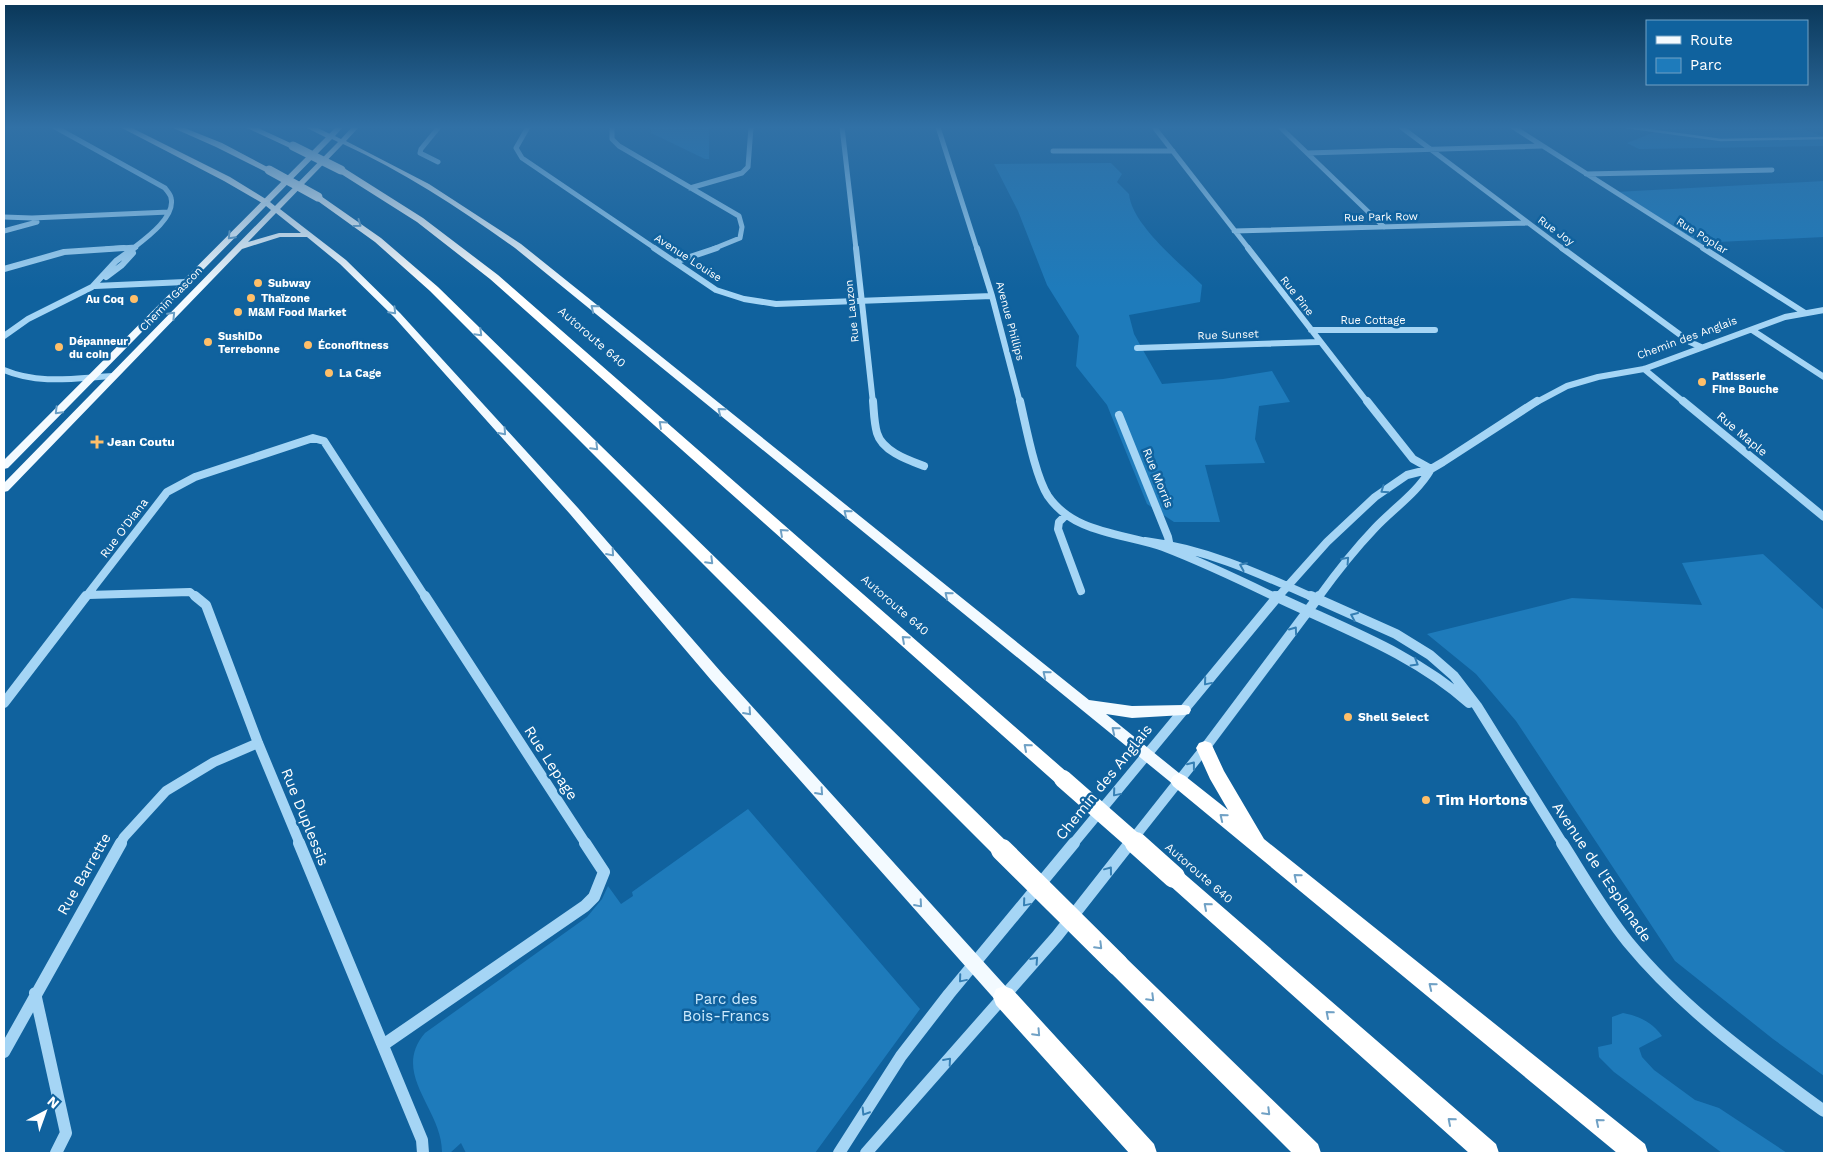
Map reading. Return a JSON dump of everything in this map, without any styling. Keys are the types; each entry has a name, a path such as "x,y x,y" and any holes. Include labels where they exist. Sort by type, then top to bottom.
{"highway":[{"path":"230,181 265,201"},
{"path":"289,181 318,197 378,240 434,288 1309,1153"},
{"name":"Autoroute 640","path":"360,181 423,220 494,277 1488,1153"},
{"path":"1205,748 1216,774 1261,848"},
{"path":"1179,781 1636,1153"},
{"path":"1004,997 1145,1153"}],"main road":[{"name":"Chemin Gascon","path":"4,466 287,181"},
{"name":"Chemin Gascon","path":"4,489 276,209 299,181"},
{"path":"419,181 518,246 1179,781"},
{"path":"265,201 310,235 367,285 434,356 598,538 692,648 1004,997"},
{"path":"238,248 279,235 310,235"},
{"path":"1084,705 1132,712 1184,710"}],"street":[{"path":"4,336 18,325 94,286 107,270 138,247 159,226 169,212 173,200 171,194 165,188 152,181"},
{"name":"Avenue Louise","path":"556,181 716,290 744,299 776,304 992,296"},
{"path":"675,262 734,242 740,238 742,227 739,216 678,181"},
{"path":"690,188 714,181"},
{"name":"Rue Lauzon","path":"848,181 878,436 884,444 898,454 924,466"},
{"name":"Avenue Phillips","path":"955,181 992,296 1042,485 1050,500 1066,515 1097,530 1170,547 1192,548 1224,558 1288,586"},
{"name":"Rue Pine","path":"1196,181 1319,342 1406,451 1417,461 1431,469"},
{"path":"1336,181 1384,227"},
{"name":"Rue Joy","path":"1472,181 1690,342 1701,347"},
{"name":"Rue Poplar","path":"1597,181 1805,313"},
{"path":"4,217 54,217 169,212"},
{"path":"4,231 54,217"},
{"name":"Rue Park Row","path":"1234,230 1528,223"},
{"path":"4,269 64,252 138,247"},
{"path":"94,286 186,282"},
{"name":"Chemin des Anglais","path":"839,1153 901,1056 974,965 1277,597 1327,542 1363,507 1407,476 1431,469 1549,394 1567,386 1598,377 1644,369 1785,317 1824,310"},
{"path":"9,324 18,325"},
{"name":"Rue Cottage","path":"1311,330 1435,330"},
{"path":"1752,330 1824,377"},
{"name":"Rue Sunset","path":"1137,348 1319,342"},
{"name":"Rue Maple","path":"1644,369 1824,517"},
{"path":"4,370 19,376 33,378 113,376"},
{"name":"Rue Morris","path":"1120,415 1170,547"},
{"name":"Rue O'Diana","path":"4,703 167,492 195,477 313,438"},
{"name":"Rue Lepage","path":"313,438 324,441 604,872 594,897 585,906 383,1045"},
{"name":"Chemin des Anglais","path":"866,1153 1068,922 1205,748 1346,560 1376,527 1424,483 1431,469"},
{"path":"1066,515 1059,522 1058,529 1081,591"},
{"name":"Avenue Phillips","path":"1170,547 1277,597"},
{"name":"Avenue de l'Esplanade","path":"1288,586 1400,638 1436,660 1462,685 1614,923 1658,977 1737,1048 1824,1111"},
{"name":"Rue Duplessis","path":"88,595 190,592 206,605 258,743 422,1140 423,1153"},
{"name":"Avenue de l'Esplanade","path":"1277,597 1391,649 1432,673 1461,694 1490,728"},
{"name":"Rue Barrette","path":"4,1052 35,993 124,837 166,791 214,762 258,743"},
{"path":"35,993 66,1133 56,1153"}],"green space":[{"path":"1003,181 1118,181 1129,194 1132,206 1148,231 1202,285 1200,302 1129,315 1134,334 1162,384 1223,379 1272,371 1290,402 1259,406 1255,439 1265,463 1205,465 1220,522 1174,522 1147,504 1107,405 1076,366 1079,336 1047,285 1018,211"},
{"path":"1824,181 1824,237 1697,243 1615,192"},
{"path":"1763,554 1824,610 1824,1076 1773,1039 1675,961 1516,721 1476,674 1427,634 1572,598 1702,605 1682,563"},
{"name":"Parc des Bois-Francs","path":"748,809 920,1009 815,1153 466,1153 461,1143 450,1153 442,1153 435,1121 415,1077 413,1063 416,1048 425,1033 587,917 602,899 608,886 621,904 633,896 632,892"},
{"path":"1623,1013 1645,1020 1662,1036 1639,1048 1642,1057 1654,1070 1695,1100 1719,1108 1787,1153 1722,1153 1614,1072 1599,1057 1598,1047 1612,1044 1612,1017"}],"place":[{"name":"Subway","path":"258,283"},
{"name":"Thaïzone","path":"251,298"},
{"name":"Au Coq","path":"134,299"},
{"name":"M&M Food Market","path":"238,312"},
{"name":"SushiDo Terrebonne","path":"208,342"},
{"name":"Éconofitness","path":"308,345"},
{"name":"Dépanneur du coin","path":"59,347"},
{"name":"La Cage","path":"329,373"},
{"name":"Patisserie Fine Bouche","path":"1702,382"},
{"name":"Jean Coutu","path":"97,442"},
{"name":"Shell Select","path":"1348,717"},
{"name":"Tim Hortons","path":"1426,800"}]}
